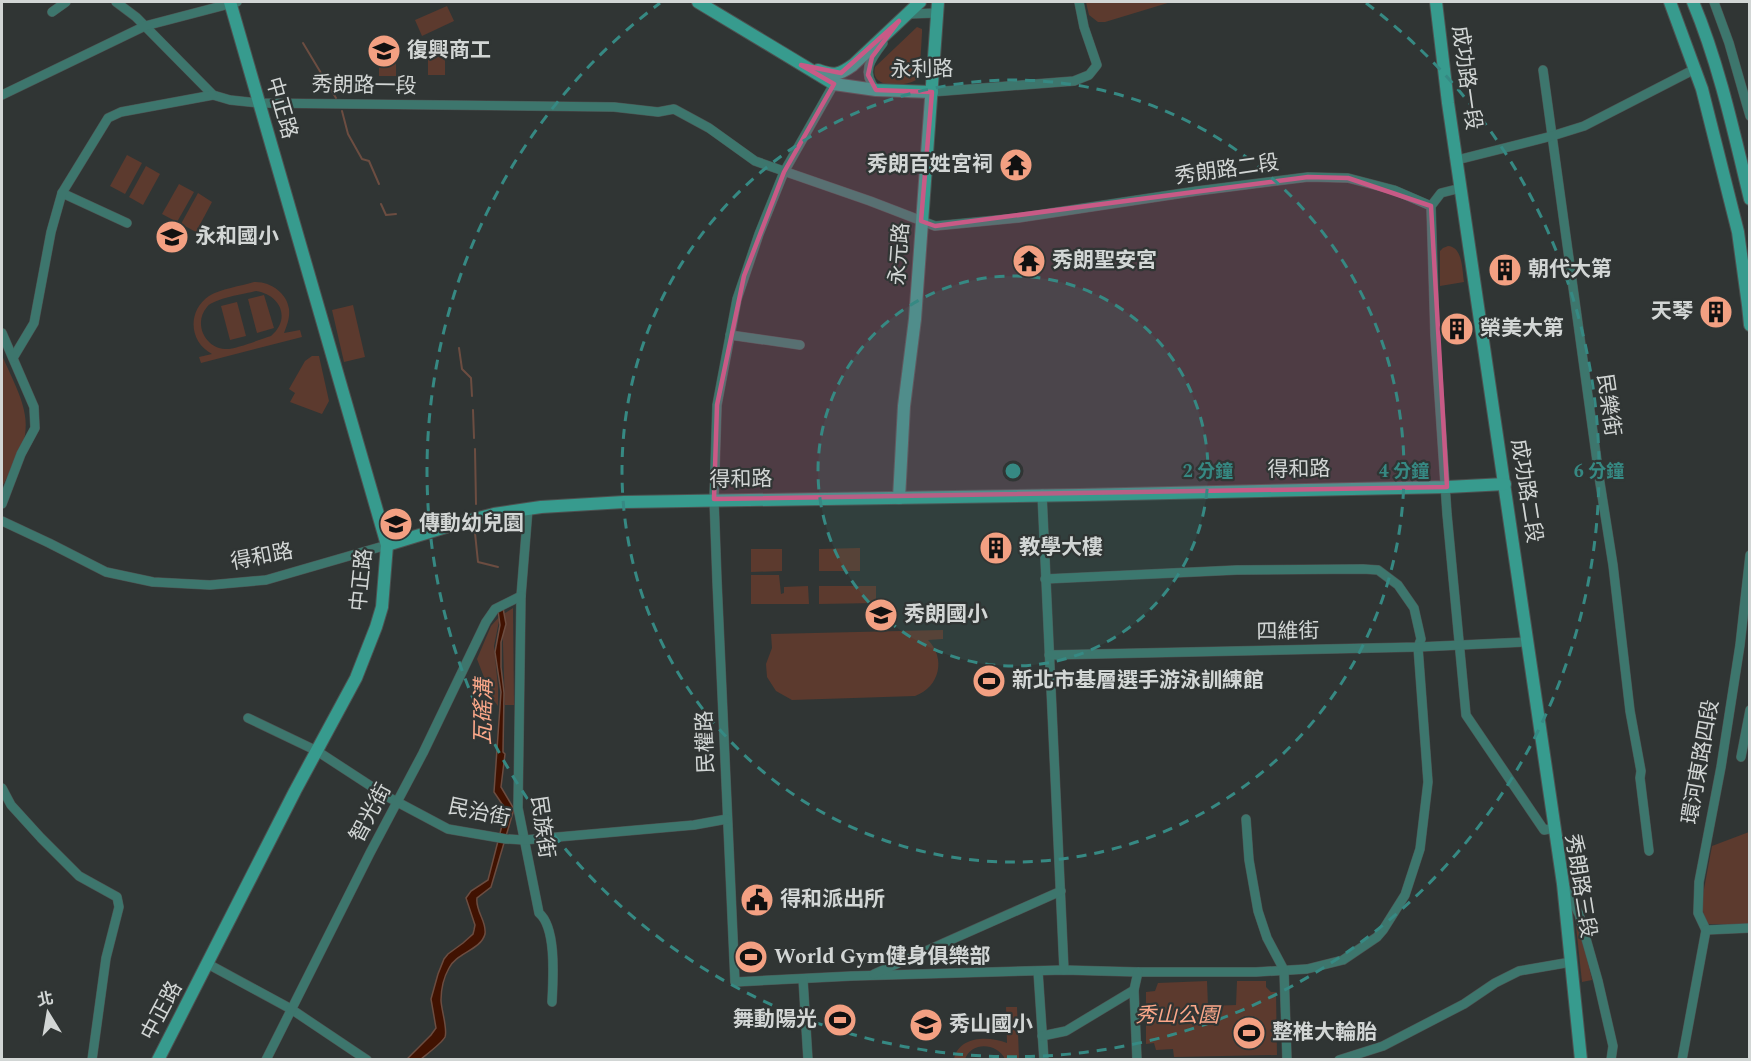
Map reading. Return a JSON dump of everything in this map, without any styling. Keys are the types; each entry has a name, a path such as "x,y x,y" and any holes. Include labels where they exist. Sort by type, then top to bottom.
{"street":[{"path":"52,12 66,2"},
{"path":"116,2 145,26 213,95"},
{"path":"2,94 145,26 233,2"},
{"name":"中正路","path":"158,1059 356,678 382,607 387,545 259,103 233,2"},
{"name":"永利路","path":"698,2 834,84 876,90 932,92 1074,81 1089,75 1097,65 1084,27 1079,2"},
{"path":"801,64 830,74 841,73 853,65 920,2"},
{"name":"成功路一段","path":"1436,2 1457,160"},
{"path":"1670,2 1702,89 1737,232 1749,325"},
{"path":"1693,2 1727,105 1749,199"},
{"path":"1714,2 1729,43 1749,116"},
{"path":"876,90 868,75 872,57 903,18 938,5"},
{"name":"永元路","path":"899,498 904,406 915,319 938,5"},
{"path":"1457,160 1584,126 1695,69"},
{"name":"民樂街","path":"1543,70 1613,565 1630,711 1641,771 1649,851"},
{"name":"民權路","path":"803,979 735,982 714,499 717,405 744,276 784,172 834,84"},
{"path":"13,358 34,323 51,232 62,192 108,118 121,112 213,95"},
{"name":"秀朗路一段","path":"213,95 230,100 259,103 614,107"},
{"name":"秀朗路二段","path":"614,107 658,112 674,108 709,128 754,161 935,226 1018,218 1308,177 1348,178 1386,188 1431,206"},
{"name":"成功路二段","path":"1457,160 1555,828"},
{"path":"1460,644 1448,514 1436,334 1431,206 1441,193 1461,188"},
{"path":"62,192 127,223"},
{"path":"2,333 34,407 35,428 21,454 2,504"},
{"path":"730,335 800,345"},
{"name":"得和路","path":"2,521 106,572 153,582 210,585 266,580 459,523 494,514 528,509 624,502 714,499 899,498 1505,484"},
{"path":"1042,495 1064,970"},
{"name":"民族街","path":"528,509 521,596 518,808 540,913 546,918 554,960 552,1002"},
{"name":"環河東路四段","path":"1706,930 1698,913 1699,882 1738,656 1749,555"},
{"path":"808,1059 803,979 1064,970 1174,973 1307,969 1343,960 1377,937 1405,895 1420,849 1428,782 1418,646 1421,639 1414,608 1398,585 1378,570 1363,569 1237,570 1045,579"},
{"name":"智光街","path":"266,1059 423,753 486,622 495,609 521,596"},
{"name":"四維街","path":"1049,655 1528,642"},
{"name":"秀朗路三段","path":"1460,644 1466,715 1544,830 1555,828 1572,962 1581,1059"},
{"name":"環河東路四段","path":"1741,757 1749,710"},
{"name":"民治街","path":"248,718 317,751 397,802 448,829 524,840 694,825 727,819"},
{"path":"2,788 26,822 79,876 117,897 119,907 106,958 93,1059"},
{"path":"1246,819 1253,887 1258,911 1284,970 1287,1059"},
{"path":"1563,884 1579,914 1600,987 1613,1046 1611,1059"},
{"path":"869,976 1061,891"},
{"path":"1682,1059 1706,930 1749,928"},
{"path":"1339,1059 1383,1046 1464,1004 1519,971 1572,962"},
{"path":"207,964 291,1009 367,1059"},
{"path":"1038,971 1044,1059"},
{"path":"1137,1059 1134,990 1138,972"},
{"path":"1042,1036 1066,1030 1134,990"}],"highlighted area":[{"path":"899,21 872,57 868,75 876,90 932,92 921,221 935,226 1308,177 1348,178 1431,206 1447,487 714,499 717,405 744,276 784,172 834,84 801,65 841,73"}],"green space":[{"path":"1086,2 1171,2 1105,22 1098,22 1089,15"},
{"path":"447,6 454,21 422,36 415,20"},
{"path":"917,27 922,29 922,33 920,67 916,80 896,85 882,83 877,79 875,67"},
{"path":"428,40 445,40 445,75 428,75"},
{"path":"379,41 396,41 396,76 379,76"},
{"path":"127,155 142,163 125,194 110,186"},
{"path":"146,166 160,174 143,205 129,197"},
{"path":"179,184 194,192 177,222 162,214"},
{"path":"198,193 212,202 196,232 181,224"},
{"path":"1448,246 1457,250 1464,282 1440,286 1440,251"},
{"path":"254,282 272,286 281,293 289,309 289,318 284,333 300,330 302,337 201,363 199,357 212,354 204,349 195,334 194,318 202,302 214,294","holes":["256,291 265,293 277,303 282,315 281,322 271,336 225,349 212,344 203,334 201,320 203,313 211,304"]},
{"path":"264,295 274,328 257,333 248,299"},
{"path":"237,302 246,336 230,340 221,306"},
{"path":"353,305 365,357 344,362 332,310"},
{"path":"2,355 23,404 26,425 21,448 2,487"},
{"path":"312,356 319,356 329,401 322,414 290,402 295,393 289,389 305,361"},
{"path":"860,548 860,571 819,571 819,549"},
{"path":"751,549 782,549 782,571 751,572"},
{"path":"751,575 779,575 781,594 784,593 784,587 808,586 809,604 751,604"},
{"path":"819,586 876,586 876,603 819,604"},
{"path":"513,608 514,705 505,705 502,615"},
{"path":"500,616 494,646 498,706 492,698 477,659 491,626"},
{"path":"943,630 943,639 928,640 937,655 938,671 935,679 923,692 915,696 792,700 776,691 767,677 766,664 772,648 771,634"},
{"path":"1749,832 1749,924 1707,924 1701,905 1712,846"},
{"path":"1576,926 1580,928 1592,980 1582,982"},
{"name":"秀山公園","path":"1207,981 1208,1006 1236,1005 1237,981 1266,981 1266,987 1271,992 1276,992 1277,1055 1174,1057 1173,1049 1156,1050 1154,1043 1146,1044 1146,992 1155,991 1158,983"},
{"path":"1006,1007 1017,1007 1019,1059 1005,1059 996,1050 985,1046 973,1049 965,1059 954,1059 962,1045 976,1039 992,1039 1007,1043"}],"shaded area":[{"path":"503,608 506,624 501,642 501,667 504,693 503,752 505,754 501,787 514,809 491,887 477,898 485,929 483,939 452,963 444,979 441,1000 446,1029 445,1037 421,1059 406,1060 436,1028 431,999 438,974 448,954 473,934 475,925 466,898 471,891 488,880 506,810 494,792 501,692 495,652 500,625 498,610"}],"waterway":[{"name":"瓦磘溝","path":"303,43 336,98"},
{"name":"瓦磘溝","path":"342,111 348,134 362,159 369,161 379,184"},
{"name":"瓦磘溝","path":"381,204 386,215 396,214"},
{"name":"瓦磘溝","path":"459,348 462,369 471,378 472,396"},
{"name":"瓦磘溝","path":"473,410 474,438"},
{"name":"瓦磘溝","path":"475,449 476,504"},
{"name":"瓦磘溝","path":"475,533 478,562 498,567"}],"place":[{"name":"復興商工","path":"384,51"},
{"name":"秀朗百姓宮祠","path":"1016,165"},
{"name":"永和國小","path":"172,237"},
{"name":"秀朗聖安宮","path":"1029,261"},
{"name":"朝代大第","path":"1505,270"},
{"name":"天琴","path":"1716,312"},
{"name":"榮美大第","path":"1457,329"},
{"name":"傳動幼兒園","path":"396,524"},
{"name":"教學大樓","path":"996,548"},
{"name":"秀朗國小","path":"881,615"},
{"name":"新北市基層選手游泳訓練館","path":"989,681"},
{"name":"得和派出所","path":"757,900"},
{"name":"World Gym健身俱樂部","path":"751,957"},
{"name":"舞動陽光","path":"840,1020"},
{"name":"秀山國小","path":"926,1025"},
{"name":"整椎大輪胎","path":"1249,1033"}]}
